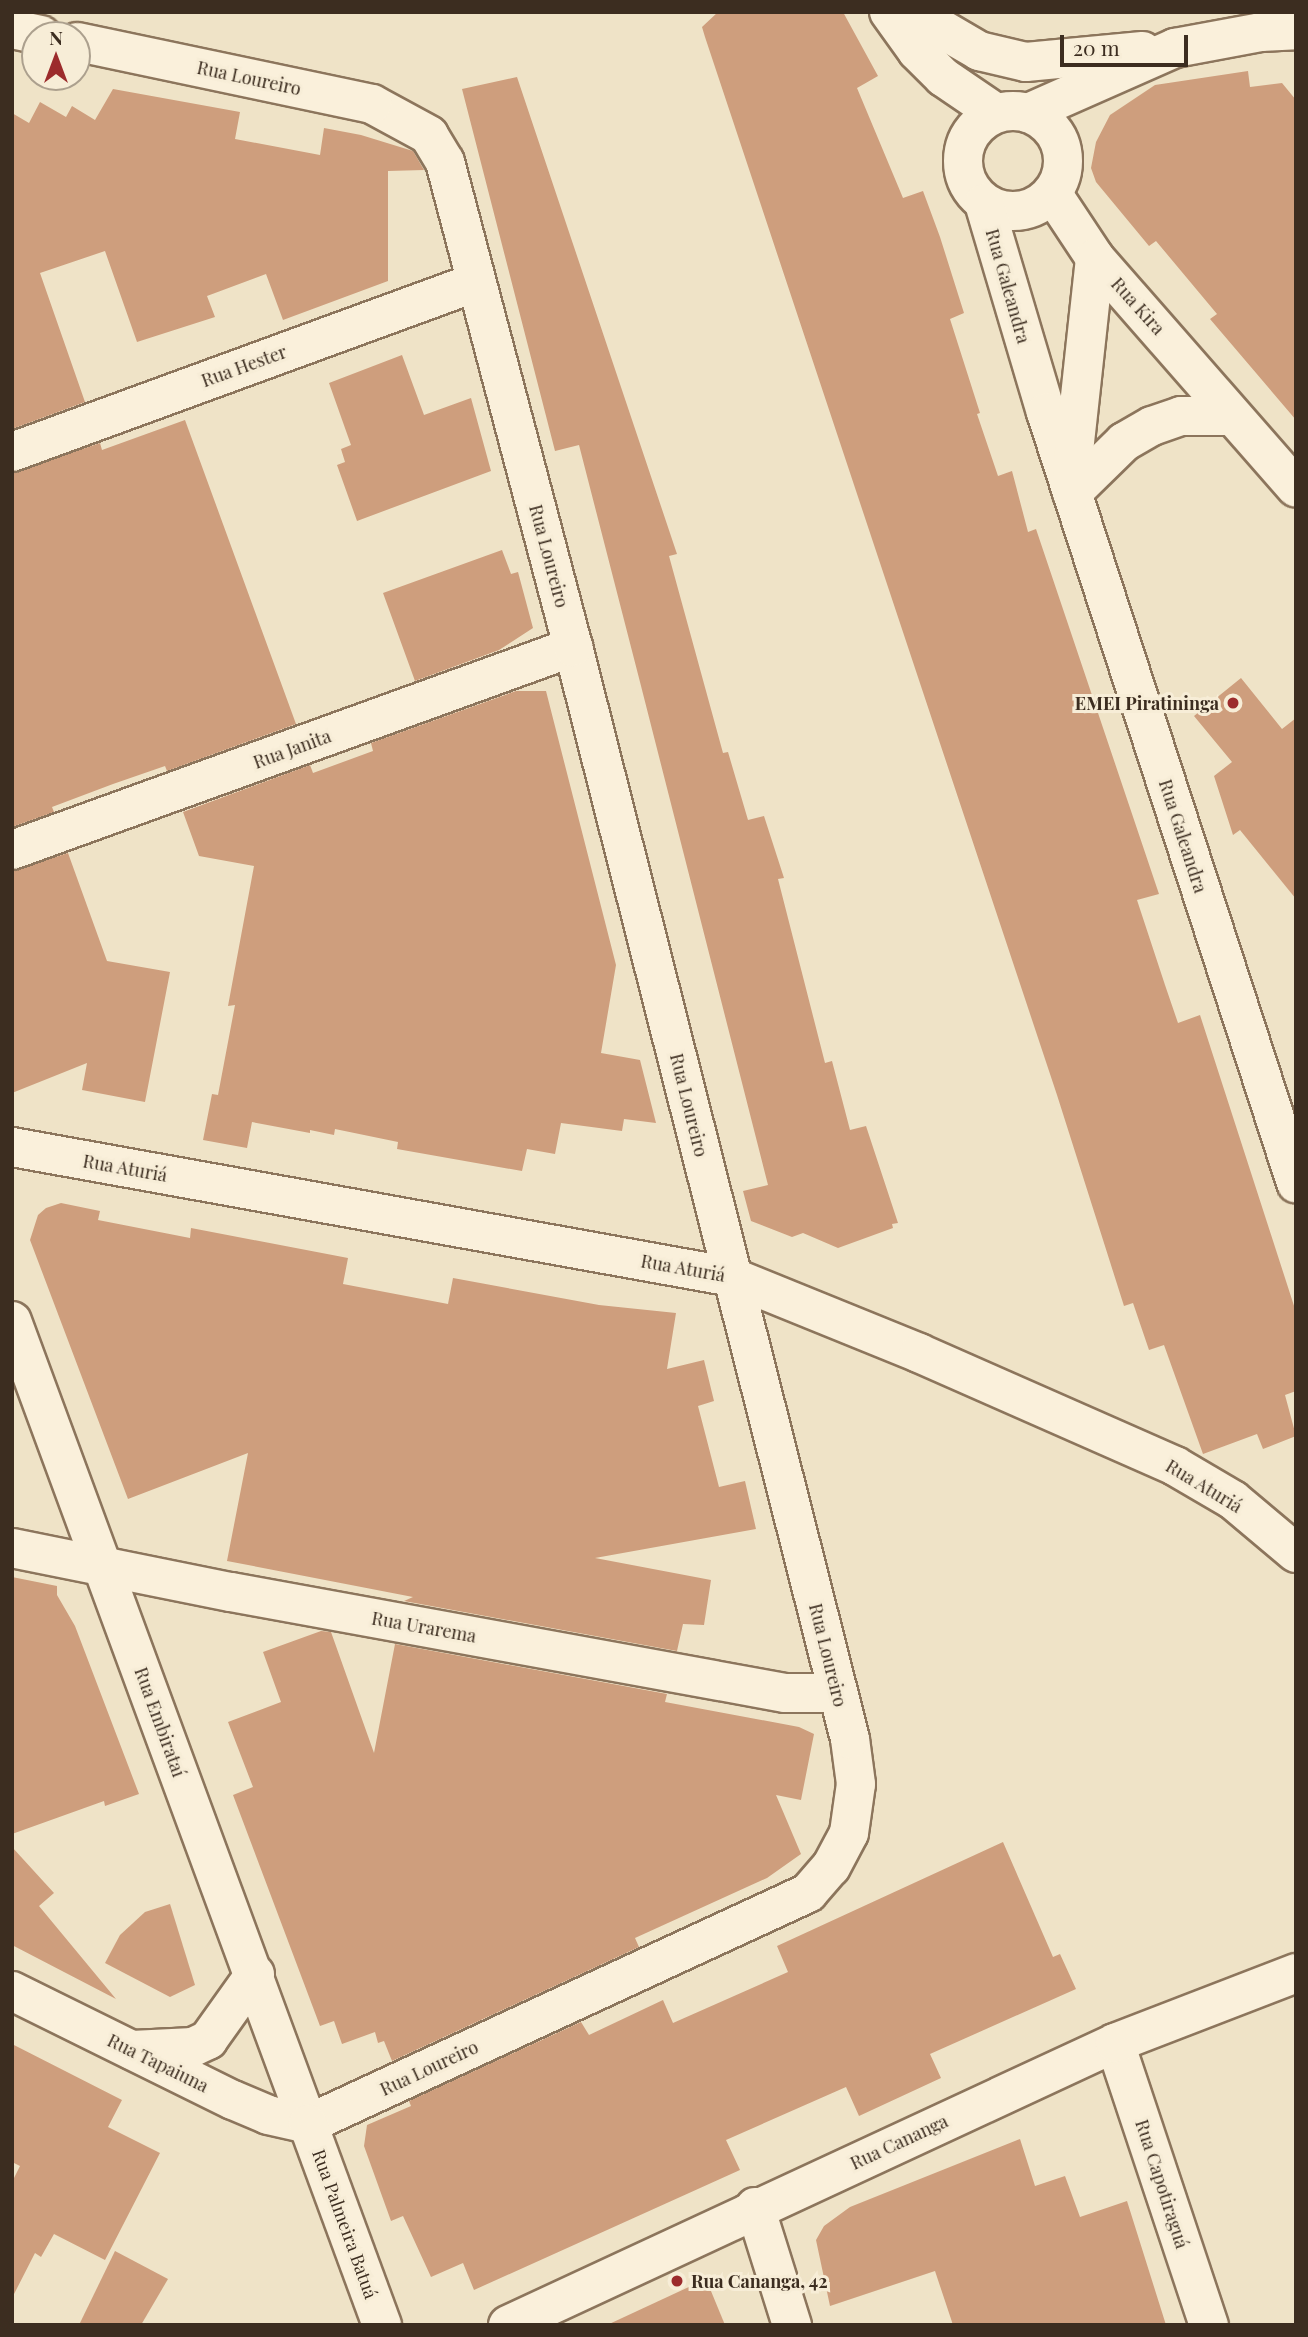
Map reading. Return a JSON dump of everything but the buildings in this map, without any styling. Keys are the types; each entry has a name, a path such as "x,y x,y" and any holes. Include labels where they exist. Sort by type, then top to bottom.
{"street":[{"path":"889,12 917,51 943,77 1012,113 1054,130 1064,159 1061,175 1052,193 1030,209 1014,212 998,210 984,202 965,178 964,147 982,121 1012,113 1175,48"},
{"path":"925,12 938,27 979,51 1026,62 1175,48 1262,32 1296,30"},
{"name":"Rua Loureiro","path":"91,46 372,104 405,119 429,135 445,162 573,647 850,1739 856,1784 849,1833 831,1867 808,1893 308,2124"},
{"name":"Rua Kira","path":"1052,193 1095,258 1230,416 1296,488"},
{"name":"Rua Galeandra","path":"984,202 1071,491 1296,1183"},
{"name":"Rua Galeandra","path":"1071,491 1082,353 1095,258"},
{"name":"Rua Hester","path":"12,452 476,282"},
{"path":"1071,491 1124,442 1152,426 1181,416 1230,416"},
{"name":"Rua Janita","path":"12,850 573,647"},
{"name":"Rua Aturiá","path":"12,1147 732,1277 919,1353 1175,1466 1233,1500 1296,1553"},
{"name":"Rua Embirataí","path":"12,1321 255,1974 308,2124"},
{"name":"Rua Urarema","path":"12,1548 785,1693 838,1693"},
{"name":"Rua Cananga","path":"508,2325 755,2207 1115,2043 1296,1973"},
{"path":"131,2050 193,2047 208,2040 255,1974"},
{"name":"Rua Tapaiuna","path":"12,1991 239,2103 268,2115 308,2124"},
{"name":"Rua Capotiraguá","path":"1115,2043 1209,2325"},
{"name":"Rua Palmeira Batuá","path":"308,2124 382,2325"},
{"path":"755,2207 792,2325"}],"place":[{"name":"EMEI Piratininga","path":"1233,703"},
{"name":"Rua Cananga, 42","path":"677,2281"}]}
